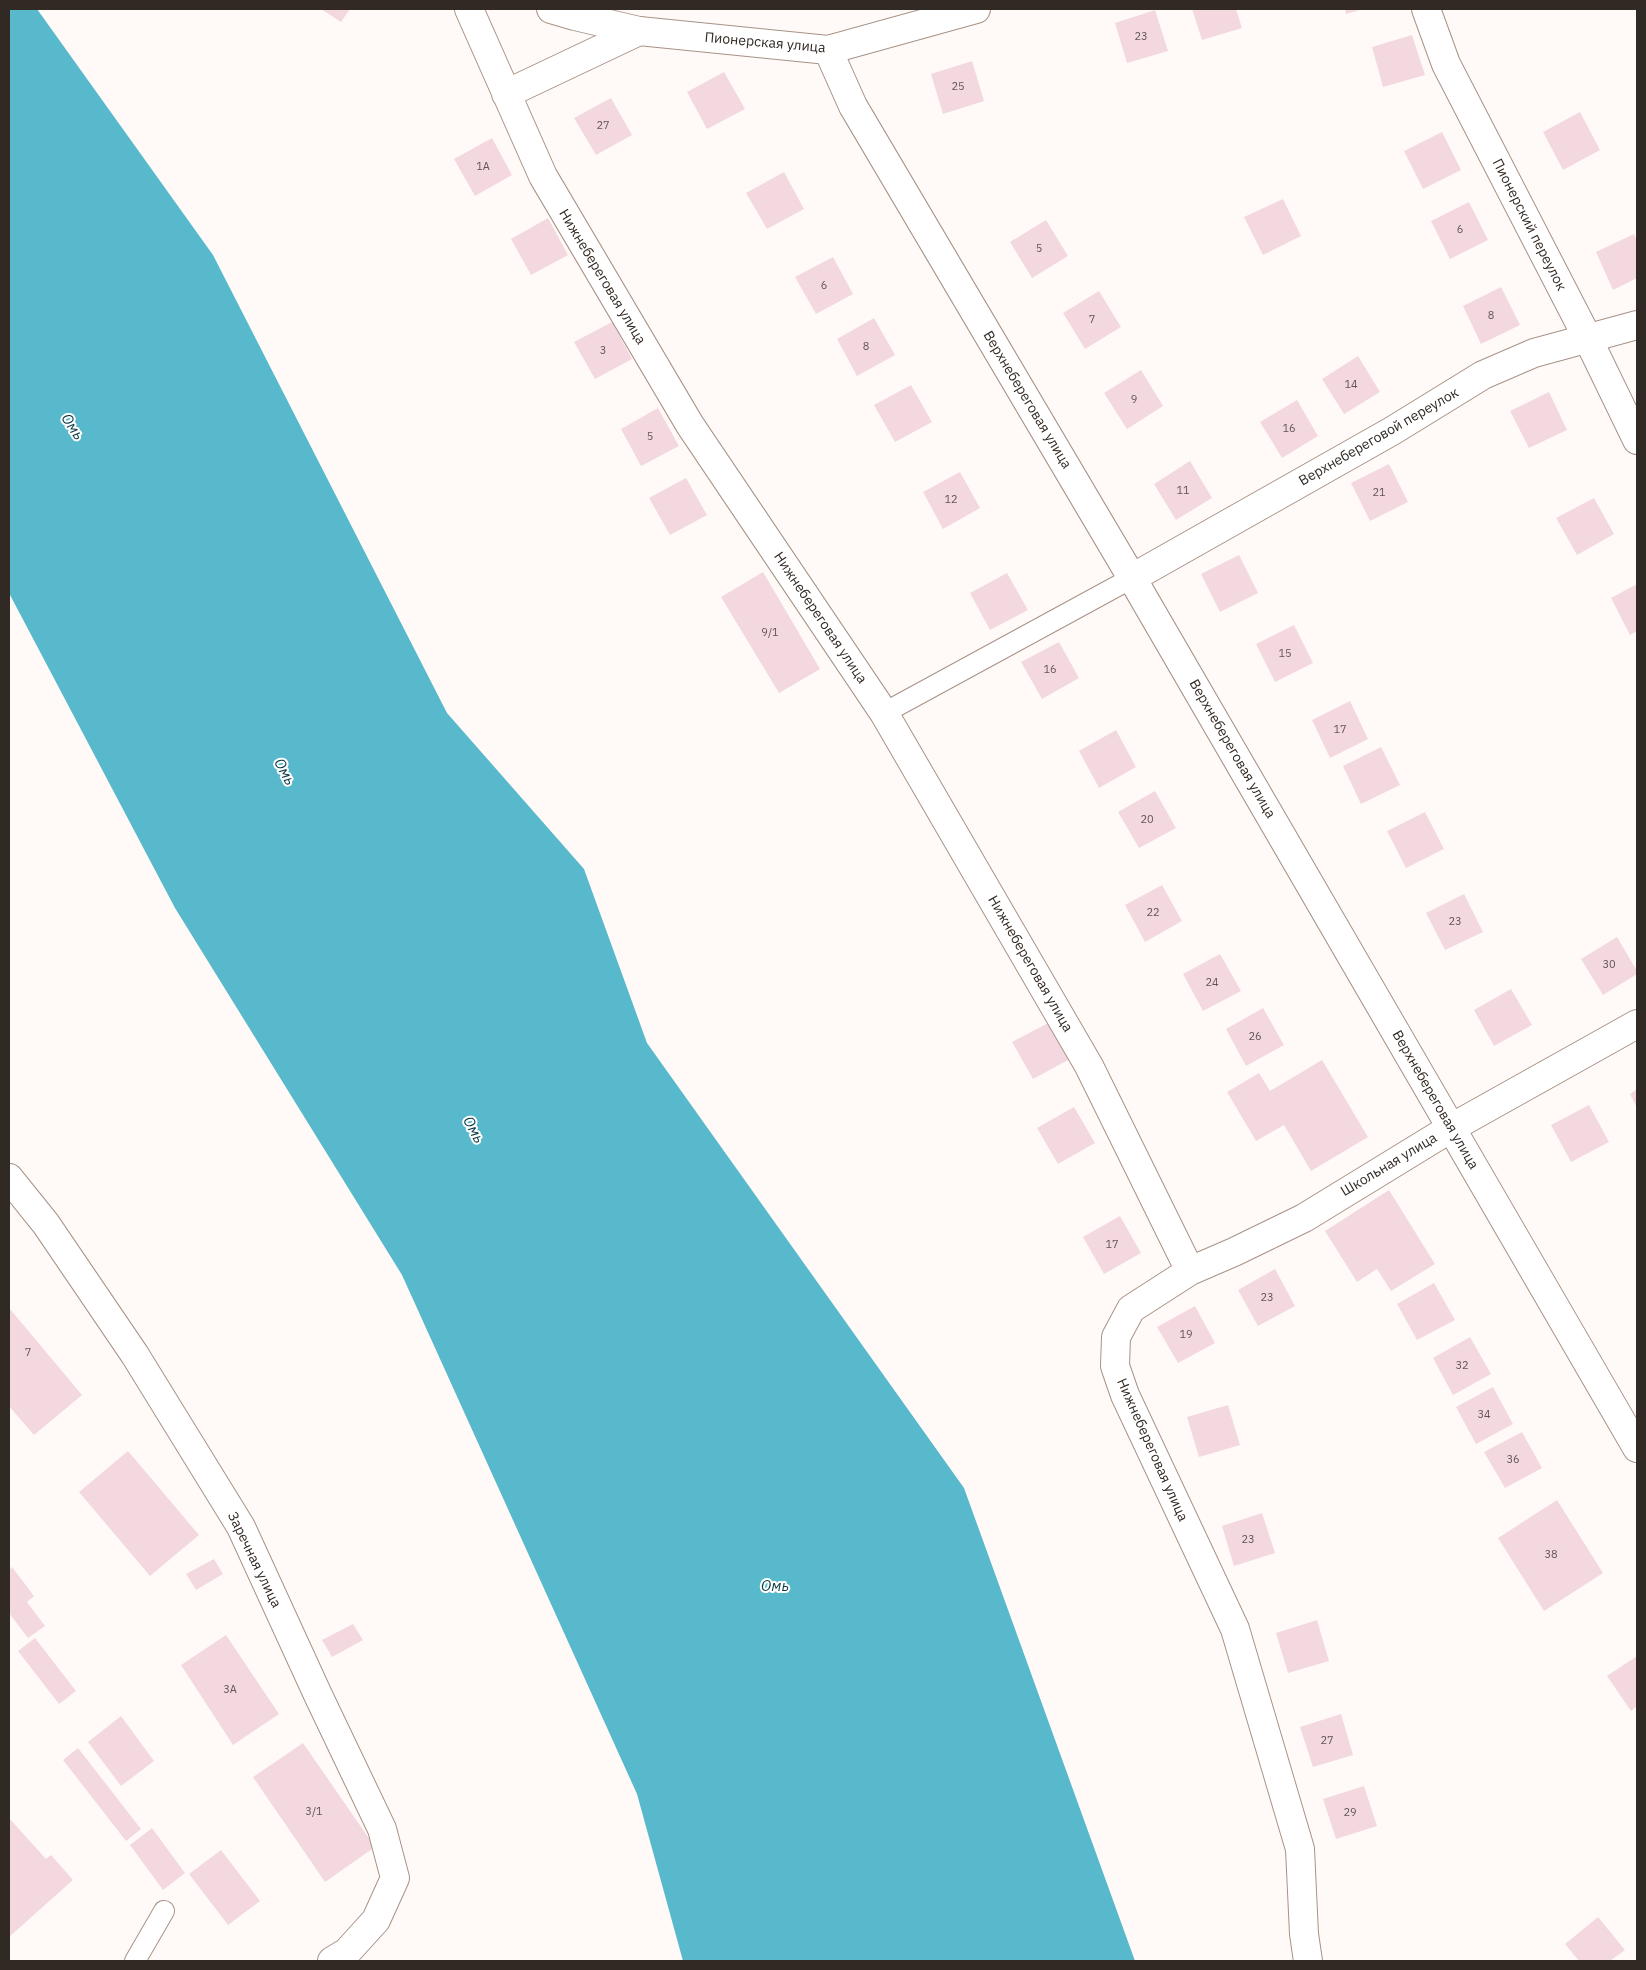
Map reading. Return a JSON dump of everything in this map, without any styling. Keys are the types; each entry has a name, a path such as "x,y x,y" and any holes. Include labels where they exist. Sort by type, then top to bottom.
{"street":[{"name":"Нижнебереговая улица","path":"469,9 542,176 690,425 884,713 1089,1066 1190,1271 1131,1309 1116,1337 1115,1366 1125,1395 1235,1629 1300,1849 1304,1934 1308,1961"},
{"name":"Пионерская улица","path":"551,9 639,31 828,50 976,9"},
{"name":"Пионерский переулок","path":"1426,9 1446,64 1588,340 1637,440"},
{"path":"506,94 639,31"},
{"name":"Верхнебереговая улица","path":"828,50 853,106 1132,578 1637,1448"},
{"name":"Верхнебереговой переулок","path":"1132,578 1392,432 1483,375 1534,353 1588,340 1637,325"},
{"name":"Школьная улица","path":"1190,1271 1304,1218 1451,1128 1637,1024"},
{"name":"Заречная улица","path":"9,1178 46,1224 135,1356 241,1527 382,1829 395,1878 376,1920 347,1952 332,1961"}],"lane":[{"path":"884,713 1132,578"},
{"path":"135,1961 164,1911"}],"water":[{"name":"Омь","path":"9,9 37,9 213,255 447,713 584,869 647,1043 964,1488 1135,1961 683,1961 637,1794 402,1275 175,908 9,593"}],"building":[{"path":"321,9 350,9 341,22"},
{"path":"1192,9 1236,9 1242,28 1202,40"},
{"path":"1345,9 1363,9 1346,14"},
{"path":"1155,10 1168,51 1127,63 1115,23"},
{"path":"1412,35 1425,75 1383,87 1372,47"},
{"path":"972,61 984,101 943,114 931,74"},
{"path":"724,72 745,109 707,129 687,92"},
{"path":"611,98 632,135 596,155 574,118"},
{"path":"1580,112 1600,150 1563,170 1543,132"},
{"path":"1442,132 1461,170 1423,189 1404,151"},
{"path":"492,138 512,175 475,196 454,159"},
{"path":"784,172 804,209 767,229 746,193"},
{"path":"1283,199 1301,236 1263,255 1244,217"},
{"path":"1469,202 1488,240 1450,259 1431,221"},
{"path":"548,218 568,255 531,275 511,239"},
{"path":"1046,220 1068,256 1032,278 1010,242"},
{"path":"1634,234 1637,241 1637,278 1613,290 1596,252"},
{"path":"833,257 853,294 816,314 795,277"},
{"path":"1501,287 1520,325 1481,344 1463,306"},
{"path":"1099,291 1121,327 1085,349 1063,313"},
{"path":"874,318 895,355 857,376 837,339"},
{"path":"612,322 632,359 595,379 574,342"},
{"path":"1358,356 1380,392 1344,414 1322,379"},
{"path":"1141,370 1163,406 1127,429 1104,393"},
{"path":"911,385 932,422 895,442 874,405"},
{"path":"1549,392 1567,430 1529,448 1510,411"},
{"path":"1297,400 1318,436 1282,458 1260,422"},
{"path":"658,408 679,446 641,466 621,429"},
{"path":"1190,461 1212,498 1176,520 1154,484"},
{"path":"1389,464 1408,502 1370,521 1351,483"},
{"path":"960,472 980,508 943,529 923,492"},
{"path":"686,478 707,515 670,535 649,498"},
{"path":"1594,498 1614,534 1577,555 1556,518"},
{"path":"1239,555 1258,593 1220,612 1201,574"},
{"path":"763,572 820,669 779,693 721,597"},
{"path":"1007,573 1028,610 990,630 970,593"},
{"path":"1637,584 1637,631 1630,635 1611,598"},
{"path":"1294,625 1313,663 1275,682 1256,644"},
{"path":"1059,642 1079,678 1042,699 1021,662"},
{"path":"1350,701 1368,739 1330,758 1312,720"},
{"path":"1116,730 1136,767 1099,788 1079,751"},
{"path":"1381,747 1400,785 1361,804 1343,766"},
{"path":"1155,791 1176,828 1139,848 1118,812"},
{"path":"1425,812 1444,849 1406,868 1387,831"},
{"path":"1162,885 1182,921 1145,942 1125,905"},
{"path":"1464,894 1483,932 1445,950 1426,913"},
{"path":"1617,937 1637,974 1603,995 1581,959"},
{"path":"1220,954 1241,991 1203,1011 1183,974"},
{"path":"1511,989 1532,1025 1494,1046 1474,1010"},
{"path":"1263,1008 1284,1045 1246,1066 1226,1029"},
{"path":"1050,1022 1070,1059 1033,1079 1012,1042"},
{"path":"1322,1060 1368,1137 1311,1171 1284,1125 1256,1141 1227,1092 1259,1073 1270,1091"},
{"path":"1637,1089 1637,1108 1630,1094"},
{"path":"1589,1105 1609,1142 1571,1162 1551,1125"},
{"path":"1074,1107 1095,1143 1058,1164 1037,1128"},
{"path":"1389,1190 1435,1264 1391,1291 1377,1269 1357,1282 1325,1231"},
{"path":"1120,1216 1141,1253 1104,1274 1083,1237"},
{"path":"1275,1269 1295,1306 1258,1326 1238,1290"},
{"path":"1434,1283 1455,1320 1417,1340 1397,1304"},
{"path":"1195,1306 1215,1343 1178,1363 1157,1327"},
{"path":"10,1309 82,1395 34,1435 9,1406"},
{"path":"1470,1337 1491,1374 1453,1395 1433,1358"},
{"path":"1493,1387 1513,1424 1476,1444 1456,1407"},
{"path":"1228,1405 1240,1445 1199,1457 1187,1417"},
{"path":"1522,1432 1542,1468 1505,1488 1484,1452"},
{"path":"128,1451 199,1535 150,1576 79,1492"},
{"path":"1557,1500 1603,1573 1544,1611 1498,1538"},
{"path":"1262,1513 1275,1553 1234,1566 1222,1526"},
{"path":"214,1559 223,1574 196,1590 186,1574"},
{"path":"12,1567 34,1596 27,1602 45,1626 28,1638 9,1613 9,1570"},
{"path":"1317,1620 1329,1661 1288,1673 1276,1633"},
{"path":"353,1624 363,1640 332,1657 322,1640"},
{"path":"226,1635 279,1714 233,1745 181,1665"},
{"path":"35,1638 76,1691 59,1704 18,1651"},
{"path":"1637,1656 1637,1706 1631,1711 1607,1676"},
{"path":"1341,1714 1353,1755 1313,1767 1300,1727"},
{"path":"121,1716 154,1761 121,1786 88,1742"},
{"path":"303,1743 375,1847 325,1882 253,1777"},
{"path":"78,1748 141,1829 126,1841 63,1760"},
{"path":"1364,1786 1377,1826 1336,1839 1323,1799"},
{"path":"9,1818 46,1859 51,1855 73,1880 9,1937"},
{"path":"152,1828 185,1873 163,1890 130,1845"},
{"path":"221,1850 260,1901 228,1925 189,1874"},
{"path":"1598,1917 1625,1950 1610,1961 1579,1961 1565,1944"}]}
